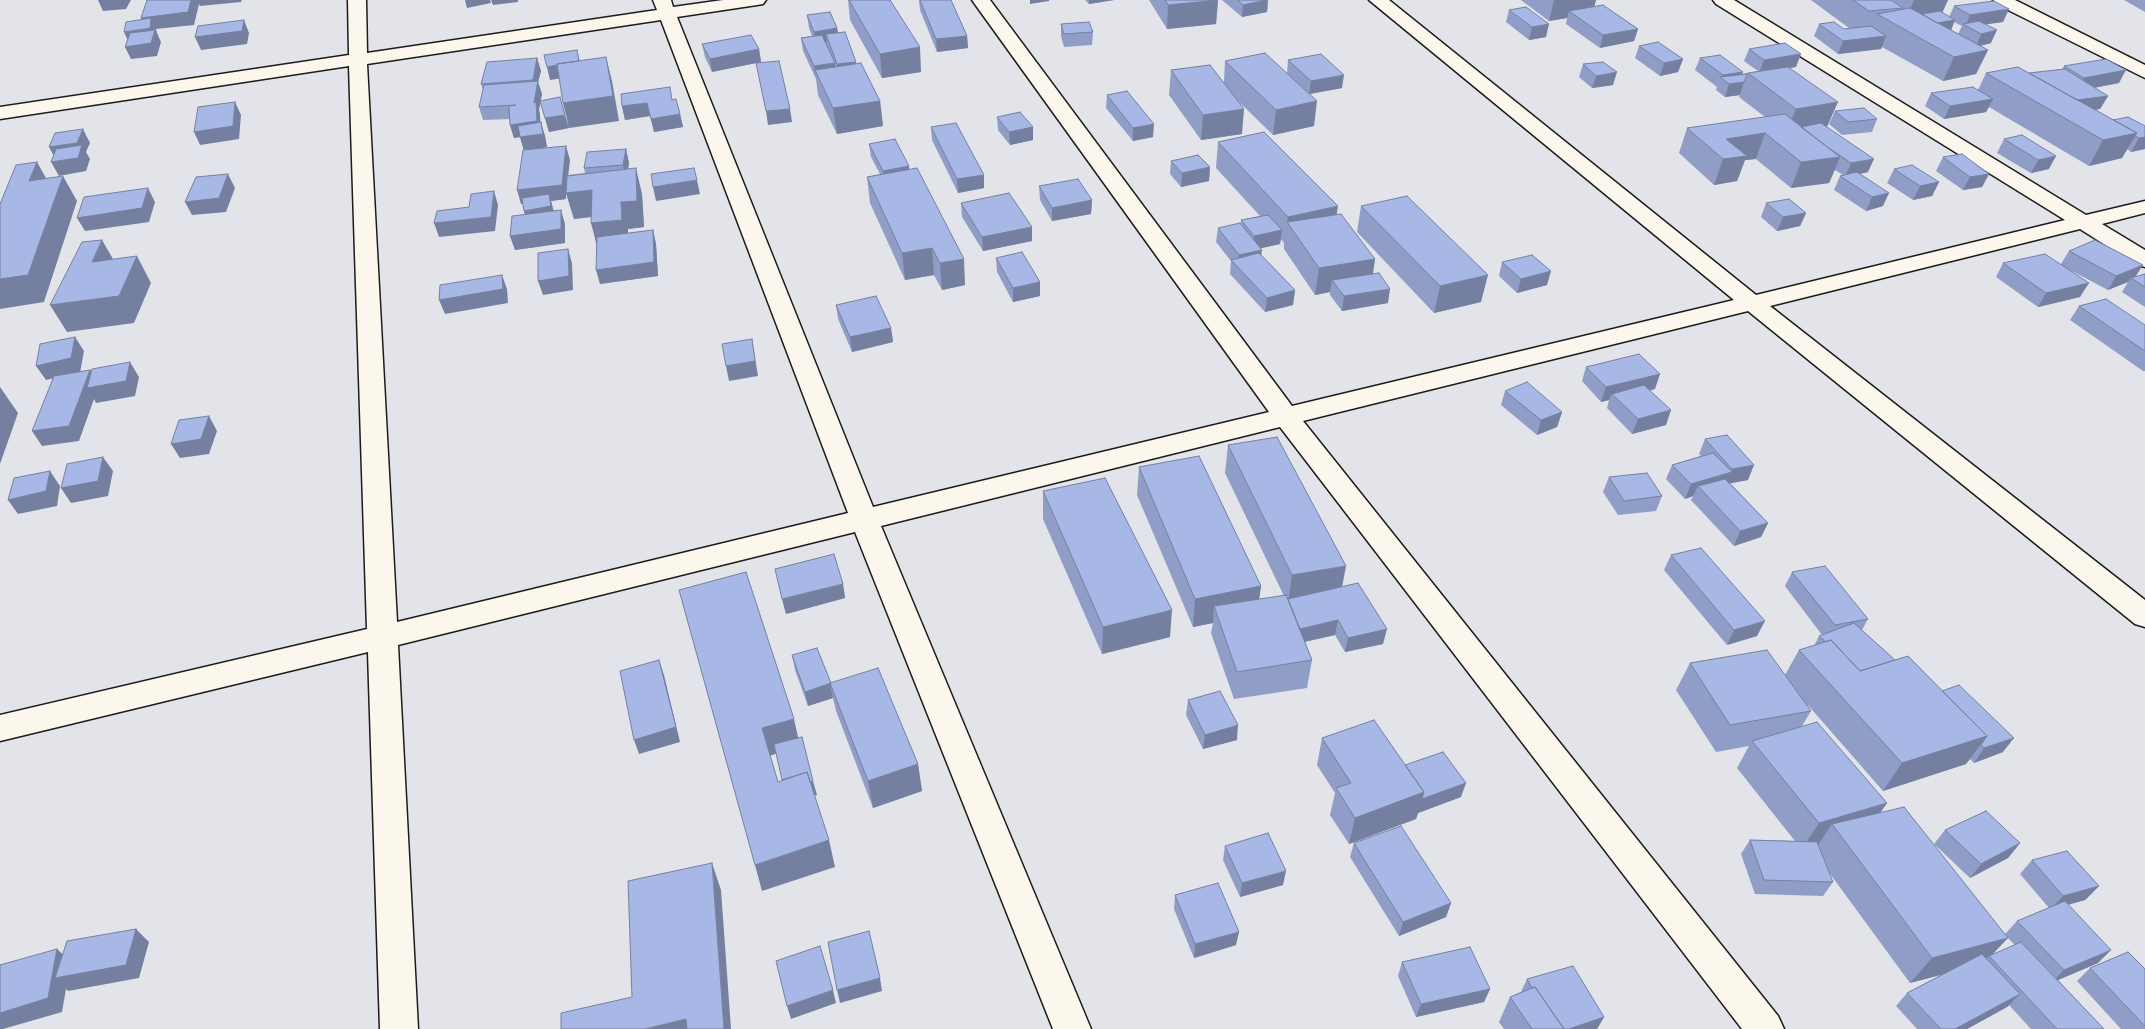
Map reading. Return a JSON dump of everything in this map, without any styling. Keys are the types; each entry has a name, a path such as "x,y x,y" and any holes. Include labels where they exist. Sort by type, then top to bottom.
{"street":[{"path":"357,0 399,1029"},
{"path":"0,113 358,59 665,7 757,0"},
{"path":"981,0 1286,417 1765,1029"},
{"path":"1378,0 1752,303 2145,616"},
{"path":"1722,0 2145,260"},
{"path":"2002,0 2145,72"},
{"path":"665,7 864,520 1072,1029"},
{"path":"0,728 864,520 2145,207"}],"building":[{"path":"147,0 191,0 188,12 141,18"},
{"path":"849,0 890,0 920,47 880,54"},
{"path":"920,0 951,0 967,36 936,39"},
{"path":"1165,0 1218,0 1168,5"},
{"path":"1238,0 1266,0 1243,5"},
{"path":"1853,0 1891,0 1903,8 1869,11"},
{"path":"1994,1 2009,9 1970,15 1954,6"},
{"path":"1603,5 1638,29 1603,35 1569,11"},
{"path":"1526,7 1549,24 1532,27 1509,10"},
{"path":"1910,8 1988,50 1954,57 1877,14"},
{"path":"1940,11 1955,20 1937,23 1922,14"},
{"path":"830,12 837,28 814,32 807,15"},
{"path":"151,18 150,28 124,32 126,22"},
{"path":"244,20 242,31 195,37 198,26"},
{"path":"1979,21 1997,30 1981,34 1963,24"},
{"path":"1089,22 1093,32 1064,34 1061,24"},
{"path":"1834,22 1844,29 1871,26 1886,36 1843,41 1819,24"},
{"path":"155,30 151,43 125,47 130,33"},
{"path":"845,32 856,62 837,64 826,34"},
{"path":"751,35 759,49 710,59 702,44"},
{"path":"822,35 835,63 814,66 801,38"},
{"path":"1658,42 1683,59 1664,63 1639,46"},
{"path":"1785,43 1801,54 1764,60 1749,49"},
{"path":"577,50 579,61 547,67 544,55"},
{"path":"1265,53 1317,101 1276,110 1225,61"},
{"path":"1321,54 1344,75 1311,81 1288,60"},
{"path":"1720,55 1743,72 1723,75 1700,58"},
{"path":"606,57 613,96 563,103 557,64"},
{"path":"537,58 533,80 481,84 487,62"},
{"path":"2106,59 2126,70 2084,78 2064,66"},
{"path":"779,61 790,109 766,111 756,63"},
{"path":"1603,62 1617,72 1596,76 1583,64"},
{"path":"861,63 880,101 833,108 815,70"},
{"path":"1210,65 1244,109 1203,115 1171,70"},
{"path":"1788,67 1838,102 1796,109 1748,73"},
{"path":"2018,67 2137,133 2103,140 1986,73"},
{"path":"2065,69 2108,96 2077,100 2029,73"},
{"path":"1747,74 1744,82 1729,84 1720,77"},
{"path":"538,81 534,103 536,102 537,121 510,125 509,106 516,105 479,107 484,85"},
{"path":"670,87 672,100 676,99 680,114 651,119 647,103 622,106 621,94"},
{"path":"1973,87 1993,99 1950,106 1931,93"},
{"path":"1127,91 1154,124 1133,128 1107,95"},
{"path":"560,97 565,115 545,118 540,101"},
{"path":"235,102 233,126 194,132 198,107"},
{"path":"1864,108 1877,119 1848,122 1835,111"},
{"path":"1020,112 1033,127 1009,132 997,117"},
{"path":"1785,114 1840,157 1801,162 1765,133 1726,139 1747,156 1723,159 1687,128"},
{"path":"2128,117 2145,126 2145,137 2139,138 2135,136 2137,133 2113,120"},
{"path":"541,122 543,134 520,137 518,126"},
{"path":"956,123 984,175 957,179 931,127"},
{"path":"1821,123 1874,159 1851,163 1801,127"},
{"path":"83,129 77,143 49,147 55,133"},
{"path":"1264,132 1338,206 1288,217 1218,142"},
{"path":"2022,135 2056,156 2038,160 2004,139"},
{"path":"895,139 909,166 883,171 869,144"},
{"path":"82,145 78,158 51,162 56,149"},
{"path":"566,146 562,185 517,190 523,150"},
{"path":"626,149 623,165 584,168 587,152"},
{"path":"1962,154 1989,174 1970,177 1943,157"},
{"path":"1198,155 1210,167 1182,173 1171,161"},
{"path":"37,162 29,181 63,176 28,275 0,279 0,204 16,165"},
{"path":"1912,165 1939,182 1920,186 1894,169"},
{"path":"636,168 637,201 621,202 622,220 591,223 592,190 566,193 567,176"},
{"path":"694,168 697,180 653,187 651,174"},
{"path":"917,168 964,259 940,263 932,248 902,253 867,177"},
{"path":"1857,172 1889,193 1872,197 1840,176"},
{"path":"228,174 219,198 185,202 196,177"},
{"path":"1078,179 1092,200 1052,208 1039,186"},
{"path":"148,188 142,208 77,218 84,197"},
{"path":"494,191 491,217 434,223 437,211 469,207 471,194"},
{"path":"1009,193 1032,227 982,237 961,203"},
{"path":"549,194 551,206 524,211 522,198"},
{"path":"1407,196 1488,275 1440,286 1361,206"},
{"path":"1789,199 1806,213 1783,217 1766,203"},
{"path":"561,210 561,229 510,236 512,216"},
{"path":"1341,214 1375,259 1319,268 1287,222"},
{"path":"1268,215 1282,230 1254,236 1241,220"},
{"path":"1240,223 1262,250 1239,255 1218,228"},
{"path":"653,230 654,262 596,270 597,237"},
{"path":"102,240 92,262 137,256 119,296 50,305 82,242"},
{"path":"2095,240 2143,265 2116,276 2069,251"},
{"path":"568,249 569,276 538,281 538,253"},
{"path":"1022,252 1040,282 1013,288 996,258"},
{"path":"1259,253 1295,290 1267,298 1231,260"},
{"path":"2045,254 2089,283 2046,293 2003,263"},
{"path":"1532,255 1551,271 1521,279 1502,262"},
{"path":"1379,273 1390,289 1344,296 1332,280"},
{"path":"2145,274 2145,287 2131,278"},
{"path":"502,275 503,289 439,300 440,285"},
{"path":"876,296 891,328 850,337 836,305"},
{"path":"2106,299 2145,325 2145,351 2079,306"},
{"path":"75,337 71,358 36,366 40,344"},
{"path":"752,339 755,361 726,366 722,344"},
{"path":"1639,354 1660,374 1606,387 1586,367"},
{"path":"130,362 126,381 87,388 92,369"},
{"path":"90,370 69,426 32,431 54,376"},
{"path":"1527,382 1562,412 1541,420 1505,391"},
{"path":"1644,385 1671,410 1638,419 1612,394"},
{"path":"209,416 201,439 171,444 179,420"},
{"path":"1727,435 1754,465 1732,469 1705,439"},
{"path":"1277,437 1346,566 1292,575 1228,445"},
{"path":"1713,453 1732,472 1691,484 1672,465"},
{"path":"1199,456 1261,586 1195,599 1139,467"},
{"path":"103,457 98,481 61,488 67,464"},
{"path":"50,471 46,491 8,500 14,478"},
{"path":"1647,473 1662,496 1624,501 1609,477"},
{"path":"1105,478 1172,610 1103,627 1043,491"},
{"path":"1725,479 1768,523 1740,531 1698,486"},
{"path":"1701,548 1765,621 1734,630 1671,555"},
{"path":"834,554 843,584 782,599 775,569"},
{"path":"1825,566 1868,619 1835,625 1792,572"},
{"path":"746,572 794,719 762,728 778,782 807,772 829,840 755,865 679,590"},
{"path":"1358,583 1387,629 1348,638 1338,620 1300,629 1288,599"},
{"path":"1286,595 1312,660 1237,672 1214,606"},
{"path":"1854,623 1895,660 1860,671 1831,640 1826,642 1819,636"},
{"path":"1831,640 1860,671 1908,656 1987,736 1902,763 1799,650"},
{"path":"817,648 831,683 805,692 792,655"},
{"path":"1767,650 1811,711 1730,725 1690,663"},
{"path":"659,660 676,727 634,740 620,671"},
{"path":"878,668 918,764 868,781 830,683"},
{"path":"1959,685 2014,738 1984,748 1981,745 1987,736 1942,691"},
{"path":"1220,691 1238,725 1205,735 1188,700"},
{"path":"1374,720 1424,792 1355,818 1336,788 1351,783 1322,738"},
{"path":"1817,722 1887,803 1819,823 1752,741"},
{"path":"802,737 813,781 810,782 807,772 782,780 774,744"},
{"path":"1443,752 1466,783 1422,799 1424,792 1405,765"},
{"path":"1904,807 2008,938 1932,958 1832,824"},
{"path":"1986,811 2020,843 1981,864 1945,830"},
{"path":"1401,826 1451,903 1403,922 1354,843"},
{"path":"1268,833 1286,871 1242,883 1225,846"},
{"path":"1750,840 1817,842 1833,882 1764,880"},
{"path":"2067,851 2099,886 2063,896 2032,860"},
{"path":"712,863 724,1029 687,1029 686,1019 645,1029 561,1029 561,1013 632,997 628,881"},
{"path":"1218,883 1239,932 1195,944 1175,895"},
{"path":"2065,901 2111,950 2064,970 2017,921"},
{"path":"136,929 126,965 55,978 67,941"},
{"path":"869,931 880,978 837,990 828,942"},
{"path":"2021,942 2104,1029 2057,1029 1989,956"},
{"path":"820,946 833,990 787,1006 776,961"},
{"path":"1470,947 1490,989 1421,1004 1402,962"},
{"path":"57,949 48,998 0,1013 0,965"},
{"path":"2128,952 2145,969 2145,1026 2090,968"},
{"path":"1982,954 2020,994 1955,1029 1941,1029 1907,993"},
{"path":"1573,966 1604,1017 1564,1029 1535,987 1532,988 1527,979"},
{"path":"1535,987 1564,1029 1532,1029 1510,997"}]}
